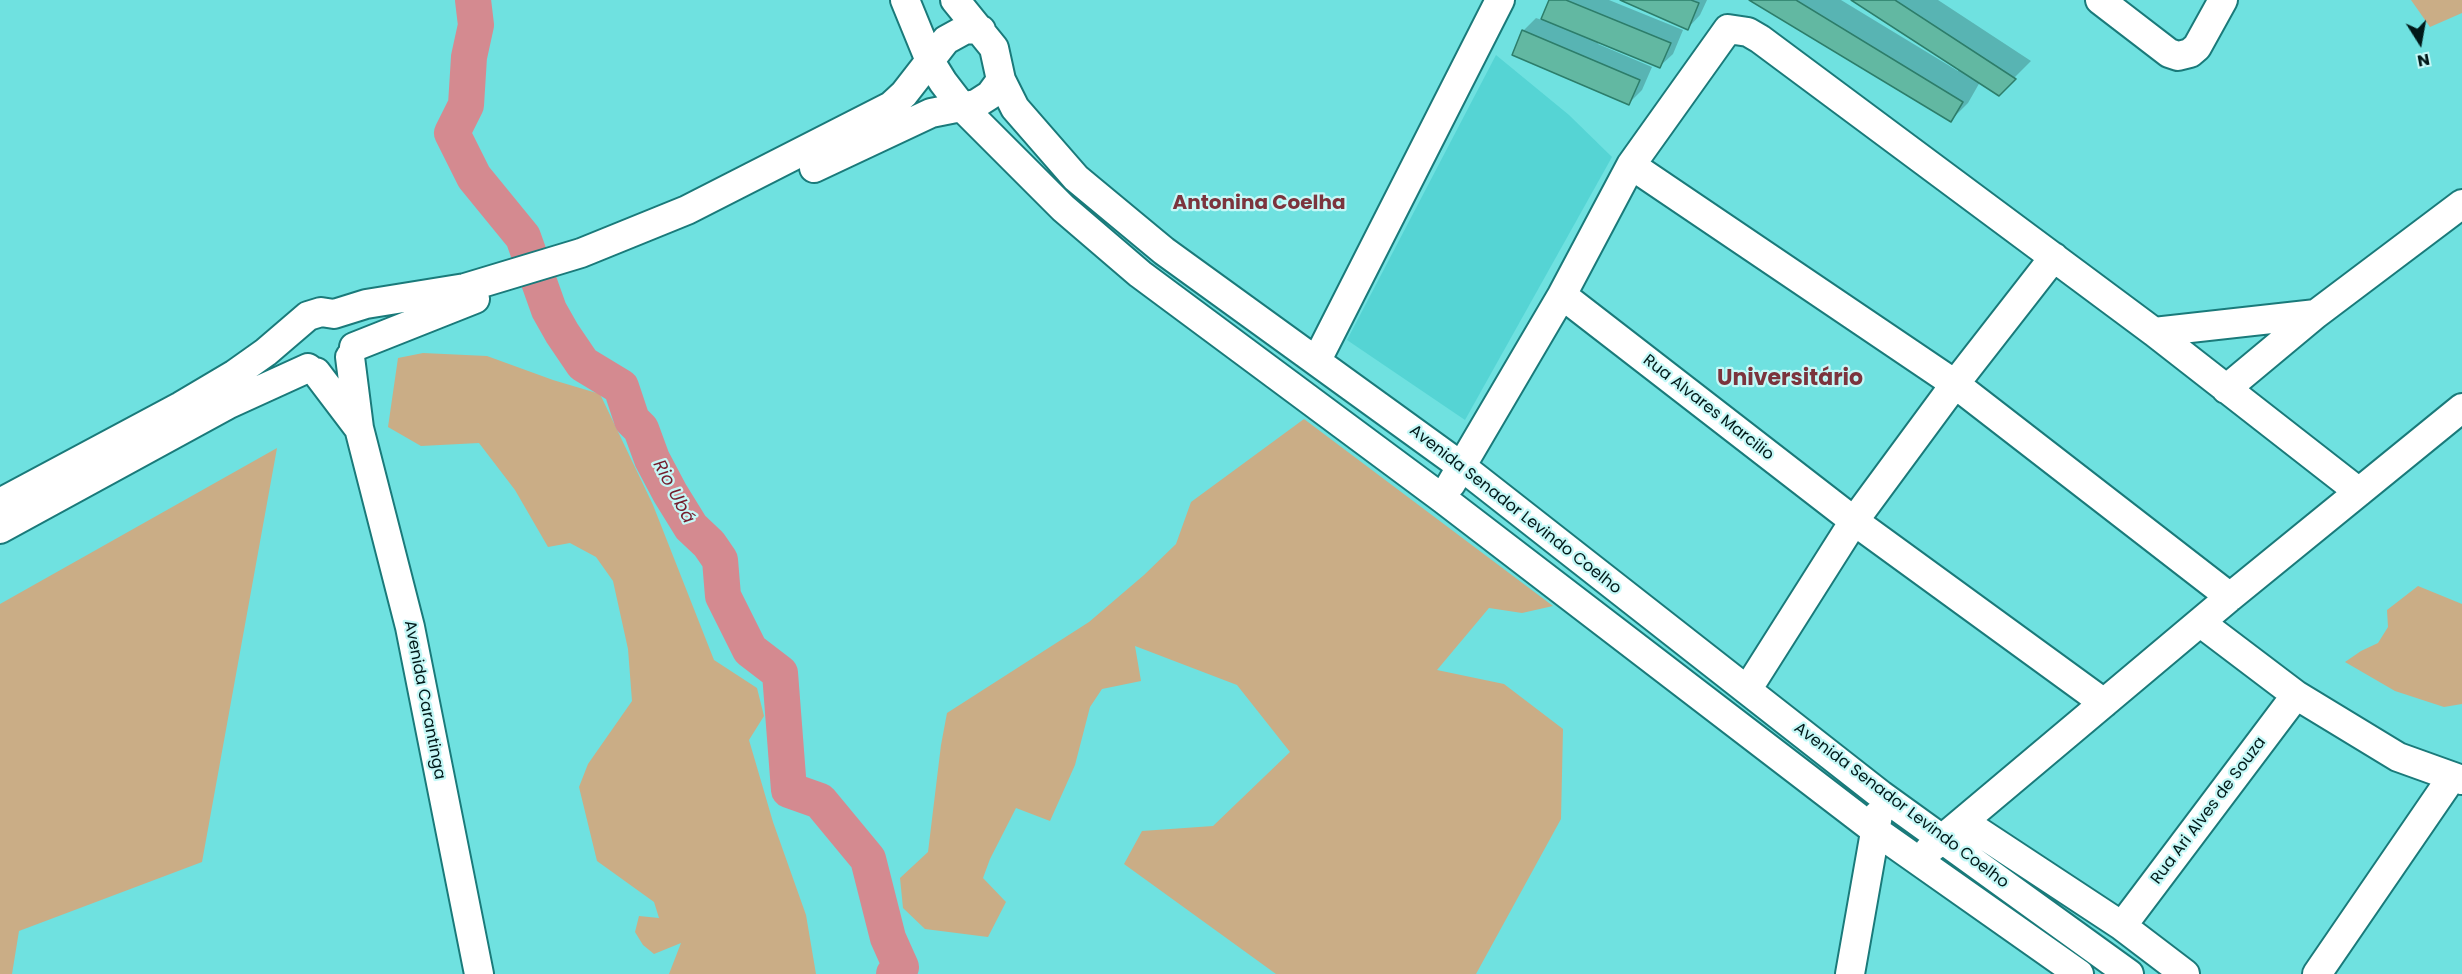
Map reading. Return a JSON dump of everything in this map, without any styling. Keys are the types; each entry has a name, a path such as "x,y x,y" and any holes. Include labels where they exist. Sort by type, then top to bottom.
{"street":[{"path":"905,0 930,61 963,108 1063,208 1140,274 1443,499 1876,831 2079,974"},
{"name":"Avenida Senador Levindo Coelho","path":"955,0 981,30 997,55 1001,80 1015,108 1076,178 1164,251 1461,466 1881,795 1954,830 2129,974"},
{"path":"1317,360 1500,0"},
{"path":"2100,0 2169,53 2178,56 2190,53 2197,46 2223,0"},
{"path":"583,260 891,106 904,94 940,46 955,34 966,29 981,30"},
{"path":"1443,499 1562,295 1631,165 1728,29 1748,32 2154,332 2359,492"},
{"path":"334,314 366,304 497,284 693,226 896,128 931,113 963,108 983,101 1001,80"},
{"path":"1631,165 1955,384 2230,597"},
{"path":"2226,388 2316,314 2462,204"},
{"path":"1747,690 1854,521 1955,384 2054,257"},
{"path":"0,529 229,404 312,370 335,370 352,352 497,284"},
{"name":"Rua Alvares Marcilio","path":"1562,295 1854,521 2104,703"},
{"path":"0,503 226,380 260,357 308,315 321,312 334,314 346,321 353,333 352,352"},
{"path":"2154,332 2316,314"},
{"path":"298,324 293,336 294,348 298,360 312,370"},
{"name":"Avenida Carantinga","path":"352,352 358,428 410,627 479,974"},
{"name":"Avenida Carantinga","path":"312,370 358,428"},
{"path":"1917,858 1954,830 2230,597 2462,408"},
{"path":"2201,623 2296,695 2398,757 2457,779 2317,974"},
{"name":"Rua Ari Alves de Souza","path":"2122,926 2296,695"},
{"path":"1850,974 1881,795"},
{"path":"1954,830 2122,926 2185,974"}],"shaded area":[{"path":"2411,0 2462,0 2462,13 2430,27"},
{"path":"1496,55 1569,115 1612,157 1465,420 1347,340"},
{"path":"423,353 487,356 600,394 653,505 714,660 757,688 764,716 749,740 773,822 806,915 816,974 669,974 681,943 654,954 643,945 635,932 639,916 659,918 654,902 597,861 579,787 588,764 632,701 628,649 613,581 596,557 570,543 548,547 515,490 479,443 421,446 388,427 398,358"},
{"path":"1304,419 1553,606 1522,613 1489,608 1437,670 1504,684 1563,729 1561,819 1476,974 1276,974 1124,864 1142,831 1213,826 1290,752 1237,685 1135,646 1141,681 1102,689 1090,707 1075,765 1050,821 1016,808 990,859 983,878 1006,902 988,937 925,929 903,908 900,878 928,852 947,713 1089,622 1176,544 1191,502"},
{"path":"277,448 202,862 19,931 12,974 0,974 0,604"},
{"path":"2418,586 2462,604 2462,704 2444,707 2395,691 2345,662 2378,643 2388,627 2387,610"}],"building":[{"path":"1549,0 1566,0 1671,43 1660,68 1541,19"},
{"path":"1620,0 1691,0 1699,3 1688,30"},
{"path":"1749,0 1796,0 1963,102 1951,122"},
{"path":"1851,0 1895,0 2016,79 1999,96"},
{"path":"1522,30 1640,80 1629,105 1512,55"}],"waterway":[{"name":"Rio Ubá","path":"473,0 476,25 469,57 466,105 452,133 474,177 523,237 549,310 562,333 583,364 621,387 632,420 641,429 652,459 670,493 691,527 709,544 720,560 723,596 750,650 780,673 789,790 820,801 868,859 888,938 901,967 894,974"}],"district":[{"name":"Antonina Coelha","path":"1259,204"},
{"name":"Universitário","path":"1790,379"}]}
